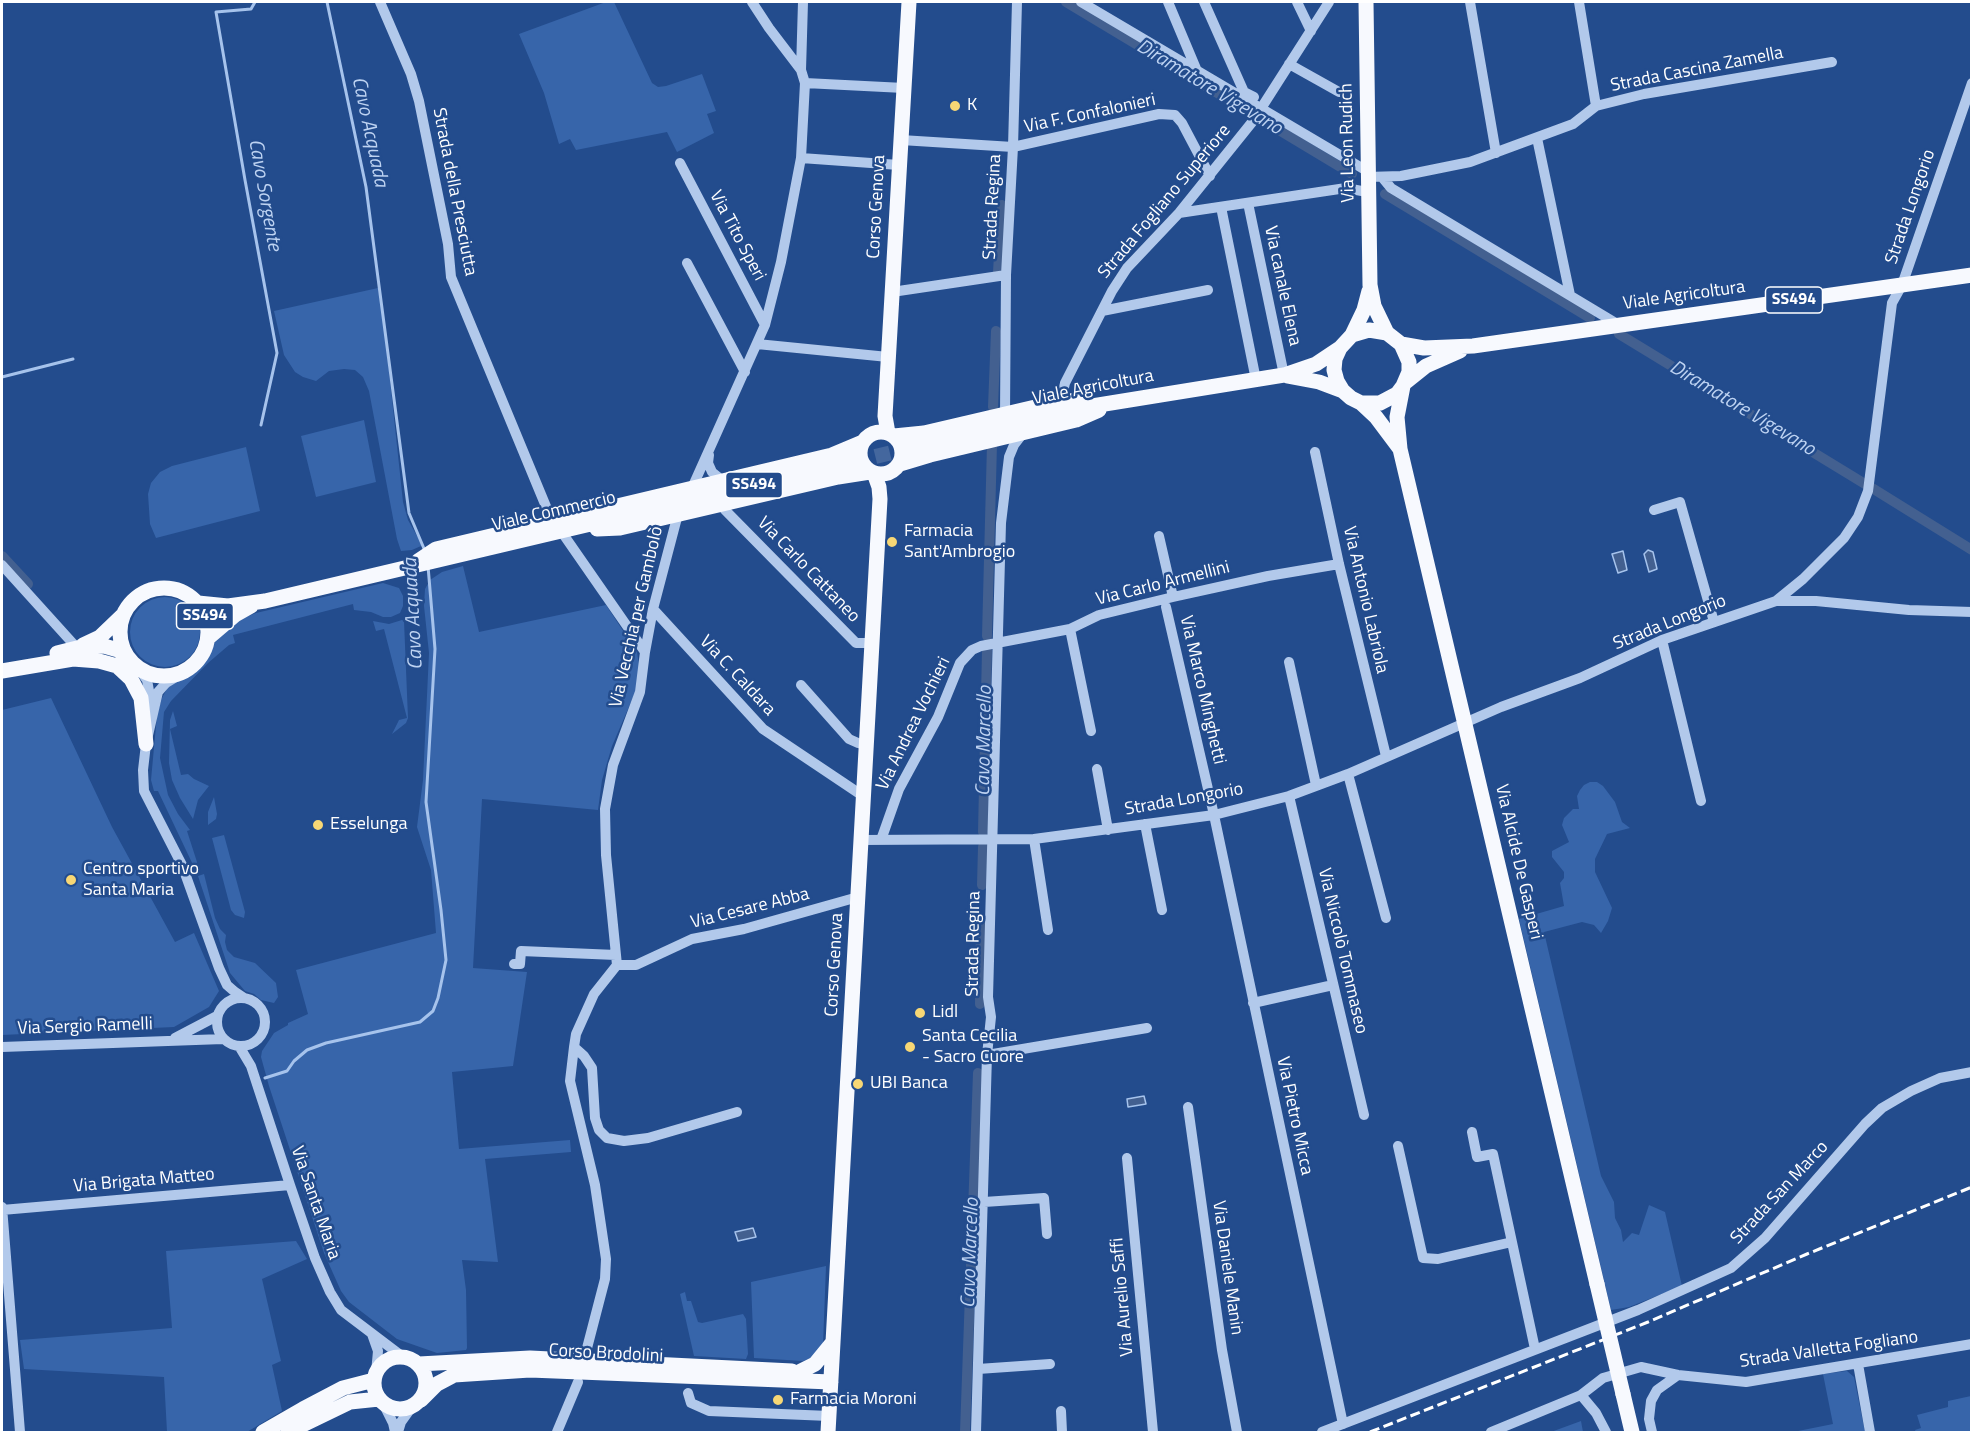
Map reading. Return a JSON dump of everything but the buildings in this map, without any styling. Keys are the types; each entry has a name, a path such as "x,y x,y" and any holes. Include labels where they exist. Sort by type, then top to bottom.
{"main road":[{"name":"Corso Genova","path":"828,1432 879,487 883,471 902,449 886,433 885,416 909,2"},
{"name":"Via Leon Rudich","path":"1366,2 1371,179 1370,285"},
{"name":"Viale Agricoltura","path":"1401,344 1424,348 1473,346 1971,275"},
{"path":"1370,285 1374,306 1387,333 1401,344 1409,362 1405,384"},
{"name":"Viale Agricoltura","path":"910,448 1065,411 1284,375 1316,363 1340,348 1352,335 1364,310 1370,285"},
{"path":"1352,335 1369,330 1387,333"},
{"name":"Viale Agricoltura","path":"1284,375 1319,382 1343,391 1361,403 1380,403 1390,400 1426,366 1473,346"},
{"path":"1340,348 1335,359 1334,370 1343,391"},
{"name":"Via Alcide De Gasperi","path":"1405,384 1397,417 1400,449 1632,1432"},
{"path":"557,526 692,488 831,455 862,442 872,434 924,433 1061,401 1077,399 1116,402"},
{"path":"557,526 620,528 838,477 883,471 1082,418 1116,402"},
{"name":"Via Alcide De Gasperi","path":"1361,403 1376,417 1400,449"},
{"name":"Corso Genova","path":"862,442 860,456 862,462 883,471"},
{"name":"Viale Commercio","path":"2,666 77,648 104,646 118,650 149,674 173,676 184,672 197,661 208,638 235,615 265,601 417,564 437,554 853,462"},
{"name":"Viale Commercio","path":"77,648 100,637 123,615 137,596 161,587 185,592 198,603 228,606 265,601"},
{"name":"SS494","path":"198,603 207,619 208,638"},
{"path":"123,615 120,637 133,663"},
{"path":"2,671 73,659 99,661 117,666 132,679 141,698 146,739"},
{"path":"829,1412 814,1391 798,1377 815,1364 833,1342"},
{"path":"263,1432 343,1388 375,1376 387,1360 404,1357"},
{"name":"Corso Brodolini","path":"404,1357 419,1364 530,1358 798,1377"},
{"path":"288,1432 350,1402 381,1402 397,1410 416,1404 427,1388 426,1375 419,1364"},
{"name":"Corso Brodolini","path":"416,1404 448,1377 499,1371 831,1378"},
{"path":"375,1376 374,1390 381,1402"}],"street":[{"name":"Strada della Presciutta","path":"380,2 411,74 419,101 448,244 451,277 557,526 645,652"},
{"path":"752,2 801,70"},
{"path":"692,488 765,325 781,262 801,158 804,83 801,70 802,2"},
{"name":"Strada Regina","path":"1005,415 1006,275 1013,147 1017,2"},
{"path":"1081,2 1371,179 1391,188 1618,325"},
{"path":"1168,2 1197,71"},
{"path":"1204,2 1244,92 1259,111"},
{"path":"1297,2 1311,31"},
{"name":"Strada Fogliano Superiore","path":"1061,401 1065,383 1126,268 1179,213 1210,176 1259,111 1329,2"},
{"path":"1470,2 1496,153"},
{"path":"1579,2 1596,106"},
{"name":"Strada Cascina Zamella","path":"1179,213 1346,188 1371,179 1401,176 1470,162 1573,124 1596,106 1644,94 1832,62"},
{"path":"1289,64 1339,92"},
{"path":"804,83 904,88"},
{"name":"Strada Longorio","path":"861,840 1034,839 1214,815 1289,796 1348,774 1501,707 1580,678 1662,640 1776,601 1844,538 1858,517 1868,491 1892,303 1902,285 1971,83"},
{"name":"Via F. Confalonieri","path":"1013,147 1159,114 1175,115 1182,123 1210,176"},
{"path":"1537,138 1570,296"},
{"path":"901,140 1013,147"},
{"path":"801,158 899,165"},
{"name":"Via Tito Speri","path":"680,163 765,325"},
{"name":"Via canale Elena","path":"1248,203 1284,375"},
{"path":"1221,207 1256,380"},
{"path":"687,262 745,372"},
{"path":"892,292 1006,275"},
{"path":"1102,311 1208,290"},
{"path":"757,344 888,357"},
{"name":"Strada Regina","path":"976,1432 987,1055 991,1017 987,997 1000,523 1009,457 1014,445 1024,432"},
{"path":"998,439 1006,446 1009,457"},
{"name":"Via Antonio Labriola","path":"1315,452 1339,564 1386,756"},
{"path":"709,454 708,463 712,472 723,481"},
{"path":"1654,510 1680,502 1714,622"},
{"name":"Via Carlo Cattaneo","path":"725,510 856,642 872,643"},
{"name":"Via Vecchia per Gambolò","path":"617,960 606,855 605,809 613,765 640,692 654,609 678,514"},
{"path":"1159,536 1173,597"},
{"name":"Via Carlo Armellini","path":"997,643 1070,628 1099,615 1173,597 1268,576 1339,564"},
{"path":"2,565 77,648"},
{"path":"1776,601 1816,601 1908,610 1971,612"},
{"name":"Via Marco Minghetti","path":"1166,608 1214,815"},
{"name":"Via C. Caldara","path":"654,609 763,729 863,796"},
{"path":"1070,628 1091,731"},
{"path":"1662,640 1701,801"},
{"name":"Via Andrea Vochieri","path":"881,840 899,789 938,717 960,663 975,648 997,643"},
{"path":"1288,662 1316,785"},
{"name":"Via Santa Maria","path":"133,663 147,680 149,691 143,770 144,791 182,865 227,985 244,998 254,1001 261,1007 265,1016 263,1033 252,1044 251,1066"},
{"name":"Via Santa Maria","path":"146,739 158,692 166,683 184,672"},
{"path":"801,685 849,738 866,745"},
{"path":"1097,770 1108,830"},
{"path":"1348,774 1386,918"},
{"name":"Via Niccolò Tommaseo","path":"1289,796 1364,1115"},
{"name":"Via Pietro Micca","path":"1214,815 1343,1424"},
{"path":"1145,824 1162,910"},
{"path":"1034,839 1048,930"},
{"name":"Via Cesare Abba","path":"514,964 520,964 521,951 617,960 636,964 692,939 744,929 858,897"},
{"path":"586,1352 605,1279 606,1259 596,1185 570,1081 576,1034 594,994 617,960"},
{"name":"Via Santa Maria","path":"219,968 222,998 218,1013 219,1033 224,1039"},
{"path":"1253,1003 1333,985"},
{"path":"169,1041 218,1013 229,1000 244,998"},
{"path":"987,1055 1147,1028"},
{"path":"224,1039 239,1046 252,1044"},
{"name":"Via Sergio Ramelli","path":"2,1047 224,1039"},
{"name":"Via Santa Maria","path":"239,1046 251,1066 315,1258 330,1292 341,1310 404,1357"},
{"path":"574,1047 592,1068 595,1118 599,1130 607,1138 624,1141 648,1138 737,1112"},
{"name":"Strada San Marco","path":"1322,1432 1638,1310 1731,1268 1765,1238 1865,1124 1882,1108 1940,1078 1971,1072"},
{"name":"Via Daniele Manin","path":"1188,1107 1222,1350 1237,1432"},
{"path":"1472,1132 1477,1157 1492,1154 1535,1349"},
{"path":"1398,1146 1423,1258 1438,1259 1512,1242"},
{"name":"Via Aurelio Saffi","path":"1127,1158 1152,1432"},
{"name":"Via Brigata Matteo","path":"2,1208 290,1185"},
{"path":"984,1202 1044,1198 1047,1234"},
{"path":"2,1208 20,1432"},
{"path":"372,1334 378,1352 375,1376"},
{"name":"Strada Valletta Fogliano","path":"1491,1432 1581,1395 1603,1378 1641,1367 1678,1375 1746,1382 1971,1344"},
{"path":"978,1369 1050,1364"},
{"path":"1858,1364 1870,1432"},
{"path":"1652,1432 1649,1419 1651,1401 1657,1390 1678,1375"},
{"path":"557,1432 578,1382"},
{"path":"688,1393 691,1403 709,1411 829,1412"},
{"path":"1581,1395 1596,1413 1606,1432"},
{"path":"381,1402 396,1432"},
{"path":"396,1432 416,1404"},
{"path":"1061,1411 1062,1432"}],"shaded area":[{"path":"606,2 614,2 652,83 658,87 666,86 702,74 716,111 707,114 714,133 677,152 667,132 576,150 570,139 559,144 544,93 519,34"},
{"path":"378,288 403,502 408,520 421,543 421,546 412,550 401,551 397,539 369,391 363,377 355,370 344,369 329,371 316,381 295,372 284,355 274,311"},
{"path":"364,420 376,482 316,497 301,436"},
{"path":"246,447 260,511 156,538 150,524 148,494 151,483 160,472 172,466"},
{"path":"1648,550 1653,552 1657,569 1649,572 1644,554"},
{"path":"1623,551 1627,570 1618,573 1612,554"},
{"path":"463,566 479,632 606,605 637,652 639,665 638,686 612,746 602,780 598,810 482,799 473,968 527,972 513,1066 452,1072 459,1149 570,1140 571,1152 485,1159 498,1262 462,1260 466,1290 467,1348 466,1350 437,1353 397,1339 349,1302 341,1291 324,1253 261,1057 262,1051 274,1033 288,1023 308,1014 296,970 436,933 431,870 417,827 423,780 429,653 424,606 425,589 430,580 442,572"},
{"path":"383,583 399,588 403,596 400,613 391,617 383,617 371,612 354,610 353,604 233,635 235,643 229,645 208,663 171,701 164,712 160,758 168,795 190,830 187,831 197,862 194,867 158,791 154,791 151,780 157,715 169,685 191,673 201,663 217,639 243,618"},
{"path":"158,597 172,597 185,603 194,612 200,625 198,645 190,657 172,667 158,667 145,661 136,652 130,639 130,625 136,612 145,603"},
{"path":"373,621 389,624 404,621 408,718 406,723 392,734 399,720 407,718 384,629 376,631"},
{"name":"Centro sportivo Santa Maria","path":"51,698 112,827 175,942 194,933 219,991 209,1007 174,1027 2,1035 2,710"},
{"path":"173,711 177,726 170,729 181,775 188,774 209,786 198,800 193,819 172,780 169,763 170,720"},
{"path":"1597,782 1603,786 1615,802 1622,822 1630,828 1607,834 1595,859 1595,872 1612,908 1601,933 1594,925 1582,922 1544,932 1601,1176 1614,1202 1615,1218 1621,1230 1623,1242 1632,1233 1639,1235 1649,1205 1665,1212 1682,1286 1629,1307 1611,1310 1519,919 1564,906 1560,883 1564,878 1564,872 1552,857 1552,851 1569,842 1562,825 1564,818 1573,809 1579,809 1577,796 1584,785"},
{"path":"214,797 216,819 208,825 208,812"},
{"path":"224,835 245,912 244,918 235,915 231,910 212,838"},
{"path":"204,874 215,918 226,935 227,950 234,957 255,963 276,983 278,997 274,1003 261,1000 245,991 230,973 198,876"},
{"path":"1144,1096 1146,1104 1128,1107 1127,1099"},
{"path":"753,1228 756,1237 738,1241 735,1232"},
{"path":"296,1241 307,1259 262,1279 281,1361 272,1365 282,1411 247,1432 167,1432 164,1377 24,1369 20,1340 172,1328 166,1251"},
{"path":"826,1266 823,1345 813,1357 803,1361 754,1358 751,1282"},
{"path":"685,1292 687,1301 691,1301 698,1322 743,1314 746,1319 748,1354 746,1359 694,1356 680,1294"},
{"path":"1847,1371 1854,1377 1865,1432 1793,1432 1833,1424 1823,1374"},
{"path":"1971,1396 1971,1432 1916,1432 1915,1430 1921,1428 1917,1415 1948,1407 1948,1401"},
{"path":"1581,1421 1583,1432 1551,1432"}],"waterway":[{"name":"Cavo Sorgente","path":"255,2 251,9 216,12 277,353 261,425"},
{"name":"Cavo Acquada","path":"327,2 366,187 409,513 425,551"},
{"name":"Diramatore Vigevano","path":"1066,2 1352,174"},
{"name":"Diramatore Vigevano","path":"1385,194 1590,318"},
{"name":"Cavo Marcello","path":"998,272 1002,205"},
{"name":"Cavo Marcello","path":"993,407 996,331"},
{"name":"Diramatore Vigevano","path":"1619,334 1865,484"},
{"path":"2,377 73,359"},
{"name":"Cavo Marcello","path":"987,636 992,444"},
{"name":"Diramatore Vigevano","path":"1872,488 1972,550"},
{"path":"2,556 28,584"},
{"name":"Cavo Acquada","path":"265,1078 287,1071 294,1061 307,1050 326,1043 420,1022 433,1011 438,998 446,960 426,802 435,649 428,566"},
{"name":"Cavo Marcello","path":"983,832 987,650"},
{"name":"Cavo Marcello","path":"982,885 983,847"},
{"path":"980,1004 981,925"},
{"name":"Cavo Marcello","path":"965,1432 978,1073"}],"tunnel":[{"path":"853,462 910,448"}],"railway":[{"path":"1370,1432 1648,1322 1972,1187"}],"place":[{"name":"K","path":"955,106"},
{"name":"Farmacia Sant'Ambrogio","path":"892,542"},
{"name":"Esselunga","path":"318,825"},
{"name":"Centro sportivo Santa Maria","path":"71,880"},
{"name":"Lidl","path":"920,1013"},
{"name":"Santa Cecilia - Sacro Cuore","path":"910,1047"},
{"name":"UBI Banca","path":"858,1084"},
{"name":"Farmacia Moroni","path":"778,1400"}]}
